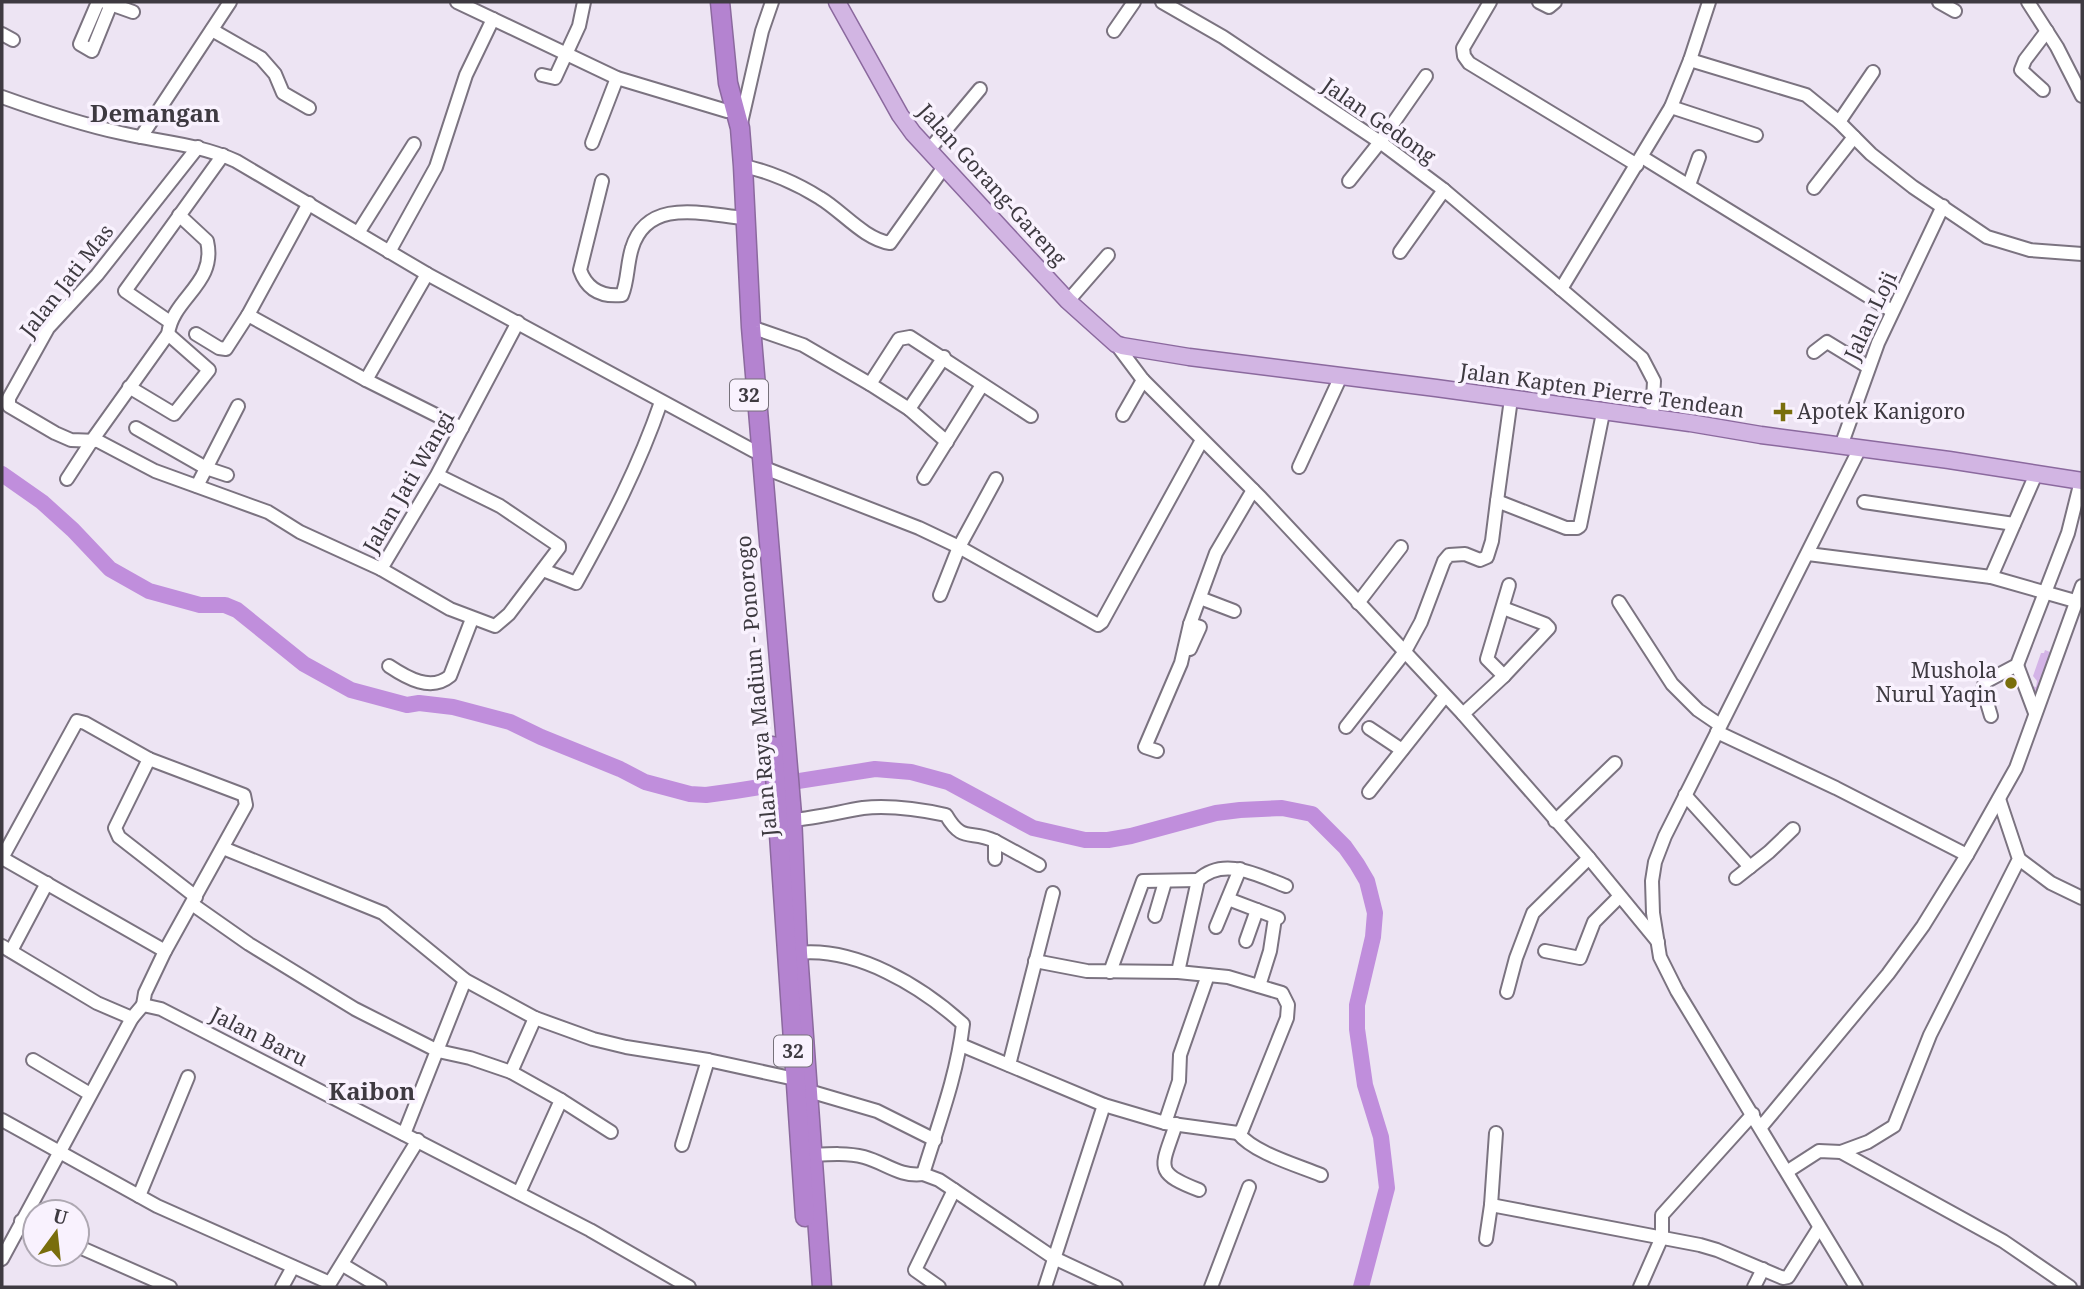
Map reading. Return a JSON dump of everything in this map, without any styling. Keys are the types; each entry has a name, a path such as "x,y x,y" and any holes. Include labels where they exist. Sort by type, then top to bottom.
{"highway":[{"name":"Jalan Raya Madiun - Ponorogo","path":"720,2 728,83 727,111 751,327 758,459"},
{"name":"Jalan Raya Madiun - Ponorogo","path":"728,83 740,128 743,166 740,218 776,706 794,817 789,896 810,1287"},
{"name":"Jalan Raya Madiun - Ponorogo","path":"789,896 798,953 800,1086 814,1155 822,1287"}],"main road":[{"name":"Jalan Gorang-Gareng","path":"836,2 900,115 1068,302 1116,344"},
{"name":"Jalan Kapten Pierre Tendean","path":"1116,344 1189,357 1652,418 2082,481"}],"street":[{"path":"141,137 230,2"},
{"path":"457,2 568,52 617,78 727,111"},
{"path":"542,75 555,78 579,26 584,2"},
{"path":"740,128 762,31 772,2"},
{"path":"1114,31 1133,2"},
{"path":"1490,2 1463,48 1469,63 1639,161 1689,185 1892,311"},
{"path":"1539,2 1549,7 1555,2"},
{"path":"1561,289 1671,107 1709,2"},
{"path":"1939,2 1955,11"},
{"path":"2028,2 2082,96"},
{"path":"105,3 132,12"},
{"name":"Jalan Gedong","path":"1167,3 1223,37 1380,142 1444,191 1642,358 1654,381 1652,418"},
{"path":"389,252 436,167 467,75 493,19"},
{"path":"212,30 261,58 275,74 283,93 309,108"},
{"path":"2043,90 2021,70 2025,60 2047,31"},
{"path":"1690,60 1798,91 1839,122 1871,154 1987,237 2030,250 2082,254"},
{"path":"1839,122 1873,72"},
{"path":"1349,181 1426,76"},
{"path":"592,143 617,78"},
{"path":"929,150 980,89"},
{"path":"2,97 73,121 198,147 223,155 426,274 518,322 758,459 958,547 1096,625 1100,625 1202,440"},
{"path":"1671,107 1756,135"},
{"path":"1814,188 1854,137"},
{"path":"358,233 414,145"},
{"name":"Jalan Jati Mas","path":"93,439 71,440 55,433 9,406 9,398 48,328 97,275 198,147"},
{"path":"129,387 174,414 209,370 169,328 125,291 223,155"},
{"path":"1689,185 1699,157"},
{"path":"743,166 762,171 819,197 862,229 890,243 944,167"},
{"path":"602,181 580,270 596,292 622,295 631,248 636,238 648,224 663,214 694,213 740,218"},
{"path":"1400,252 1444,191"},
{"path":"196,334 219,348 226,349 248,315 309,203"},
{"name":"Jalan Loji","path":"1841,446 1868,367 1943,206"},
{"path":"68,479 207,269 207,240 179,215"},
{"path":"1068,302 1108,255"},
{"path":"366,380 426,274"},
{"path":"248,315 366,380 462,428"},
{"name":"Jalan Jati Wangi","path":"437,475 500,506 558,545 559,548 543,570 499,625 492,626 450,609 381,569 437,475 518,322"},
{"path":"751,327 803,345 870,384 909,410 947,442"},
{"path":"870,384 899,339 916,339 1031,416"},
{"path":"1814,352 1827,342 1868,367"},
{"path":"1116,344 1143,380 1252,490 1445,695 1660,944"},
{"path":"909,410 944,357"},
{"path":"1299,467 1341,376"},
{"path":"1123,415 1143,380"},
{"path":"924,478 982,385"},
{"path":"1346,727 1404,653 1420,622 1444,561 1449,555 1465,554 1480,560 1487,557 1492,541 1511,399"},
{"path":"543,570 576,583 611,521 646,446 661,402"},
{"path":"197,486 238,406"},
{"path":"1497,501 1552,524 1577,528 1581,520 1603,413"},
{"path":"136,428 206,468 227,475"},
{"path":"93,439 155,471 268,512 300,532 381,569"},
{"path":"1856,1287 1677,991 1660,957 1651,881 1665,836 1859,450"},
{"path":"1991,578 2036,474"},
{"path":"940,594 958,547 996,479"},
{"path":"1991,716 1983,689 1984,682 2017,665 2068,533 2082,481"},
{"path":"1157,751 1145,747 1181,663 1200,627 1190,624 1216,553 1252,490"},
{"path":"1864,502 2014,524"},
{"path":"1358,603 1402,547"},
{"path":"1808,554 1991,578 2076,601"},
{"path":"1504,676 1487,659 1510,585"},
{"path":"1761,1127 1888,974 1923,926 1967,855 2016,768 2082,586"},
{"path":"1200,598 1234,611"},
{"path":"1619,602 1672,684 1718,728 1967,855"},
{"path":"1462,714 1504,676 1549,628 1503,608"},
{"path":"389,666 420,682 443,682 450,676 472,619"},
{"path":"2017,665 2035,713"},
{"path":"1369,792 1445,695"},
{"path":"34,1198 132,1018 144,1004 145,993 165,951 246,804 244,795 149,759 77,721 2,858 165,951"},
{"path":"1369,728 1402,750"},
{"path":"149,759 115,828 119,837 194,900 249,944 355,1009 438,1051 470,1058 511,1072 611,1132"},
{"path":"1555,821 1615,763"},
{"path":"1685,795 1750,867"},
{"path":"1999,799 2019,859 2051,883 2082,898"},
{"path":"794,817 865,808 919,809 946,815 955,830 963,834 987,837 1039,865"},
{"path":"1736,878 1793,829"},
{"path":"995,841 995,859"},
{"path":"223,848 383,914 465,980 535,1018 593,1039 708,1060 800,1086 877,1111 935,1140"},
{"path":"1507,992 1533,913 1589,859"},
{"path":"1787,1171 1819,1151 1841,1152 1868,1142 1894,1126 1930,1035 2019,859"},
{"path":"1178,972 1198,880 1206,872 1221,867 1240,869 1286,886"},
{"path":"1216,927 1240,869"},
{"path":"1110,972 1143,881 1198,880"},
{"path":"1155,916 1165,882"},
{"path":"47,883 6,948 97,1003 132,1018"},
{"path":"1009,1065 1053,892"},
{"path":"1545,951 1580,958 1594,922 1619,897"},
{"path":"1228,899 1276,918 1270,951 1259,986"},
{"path":"1245,941 1257,910"},
{"path":"798,953 814,952 873,966 946,1009 963,1024 961,1045 923,1174"},
{"path":"1035,961 1087,971 1178,972 1228,977 1282,993 1288,1005 1287,1018 1242,1130 1238,1133"},
{"path":"1199,1190 1173,1180 1165,1171 1164,1163 1180,1055 1208,975"},
{"path":"404,1133 465,980"},
{"name":"Jalan Baru","path":"144,1004 161,1009 418,1140 590,1230 689,1287"},
{"path":"511,1072 535,1018"},
{"path":"961,1045 1104,1105 1170,1124 1238,1133 1257,1148 1321,1175"},
{"path":"33,1060 90,1094"},
{"path":"682,1145 708,1060"},
{"path":"139,1196 188,1077"},
{"path":"519,1193 561,1100"},
{"path":"1045,1287 1104,1105"},
{"path":"1639,1233 1662,1215 1753,1114"},
{"path":"2,1120 57,1153 157,1206 330,1283 418,1140"},
{"path":"1486,1239 1496,1133"},
{"path":"1841,1152 2003,1241 2070,1287"},
{"path":"814,1155 836,1153 864,1157 904,1174 923,1174 939,1180 1054,1258 1116,1287"},
{"path":"1211,1287 1249,1186"},
{"path":"939,1287 915,1270 954,1190"},
{"path":"1491,1205 1717,1250 1781,1278 1788,1277 1819,1228"},
{"path":"1640,1287 1662,1237 1662,1215"},
{"path":"2,1259 21,1223"},
{"path":"91,1251 170,1287"},
{"path":"343,1265 380,1287"},
{"path":"282,1287 292,1267"},
{"path":"1754,1287 1763,1269"}],"green space":[{"path":"2045,650 2055,654 2035,700 2027,685 2036,687 2037,681 2033,676 2041,653"}],"waterway":[{"path":"2,474 42,502 110,569 149,591 200,605 225,605 237,610 304,664 351,690 407,705 419,703 453,707 510,722 645,782 690,794 706,795 875,769 911,772 948,782 1033,828 1085,840 1131,836 1216,813 1240,810 1282,808 1312,814 1345,847 1357,864 1367,881 1375,913 1373,937 1357,1005 1357,1029 1365,1085 1381,1137 1387,1188 1361,1287"}],"place":[{"name":"Apotek Kanigoro","path":"1783,412"},
{"name":"Mushola Nurul Yaqin","path":"2011,683"}],"district":[{"name":"Demangan","path":"155,114"},
{"name":"Kaibon","path":"372,1092"}]}
